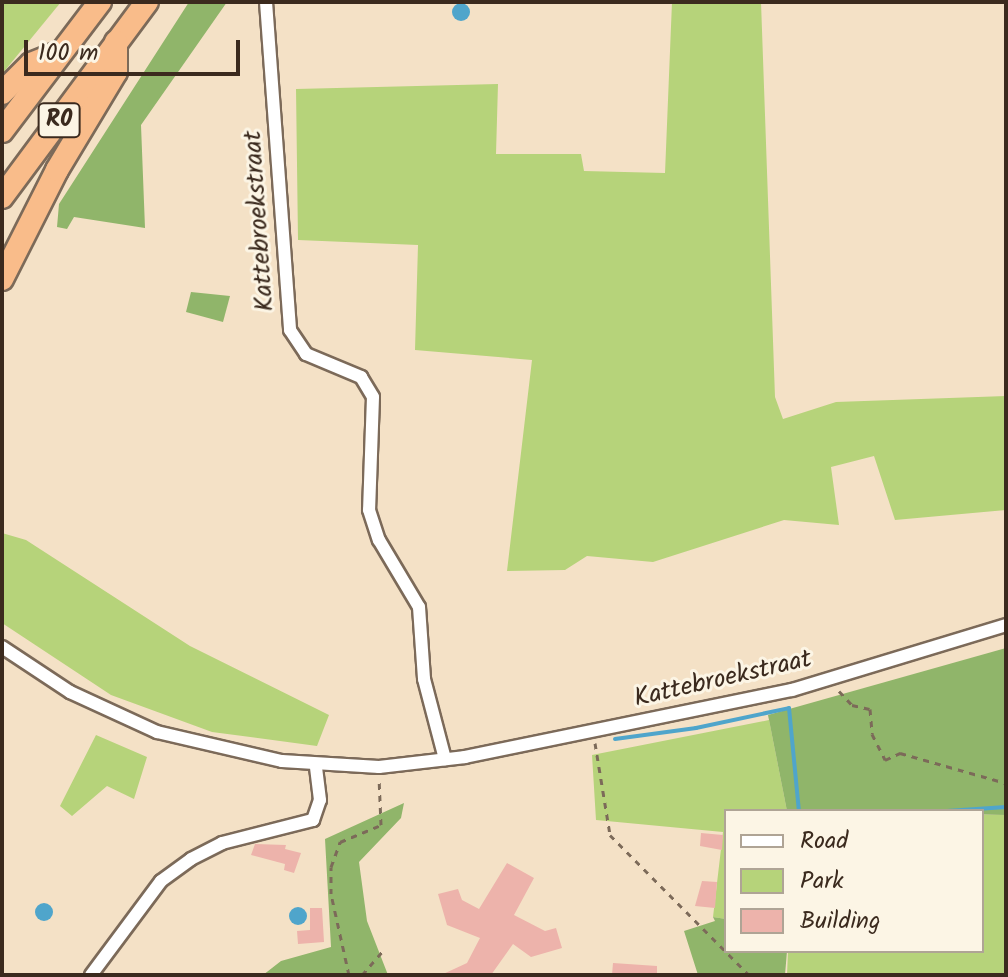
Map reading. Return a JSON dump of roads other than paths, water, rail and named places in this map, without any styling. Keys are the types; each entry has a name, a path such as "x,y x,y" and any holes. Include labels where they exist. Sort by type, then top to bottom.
{"highway":[{"name":"R0","path":"2,131 100,2"},
{"name":"R0","path":"2,197 147,2"},
{"path":"2,279 57,170 116,72 116,42"},
{"path":"2,93 31,64 61,52"}],"street":[{"name":"Kattebroekstraat","path":"266,2 290,330 306,354 361,377 373,397 369,510 379,540 419,607 424,679 445,759"},
{"name":"Kattebroekstraat","path":"2,647 70,692 157,732 225,751 316,766 379,767 445,759 593,731 828,679 1006,625"},
{"path":"91,975 161,881 191,859 222,843 313,820 320,800 316,766"}],"water":[{"path":"461,3 470,12 461,21 452,12"},
{"path":"44,903 53,912 44,921 35,912"},
{"path":"298,907 307,916 298,925 289,916"}],"waterway":[{"path":"615,739 696,728 789,708 799,809"},
{"path":"976,809 1006,807"}]}
